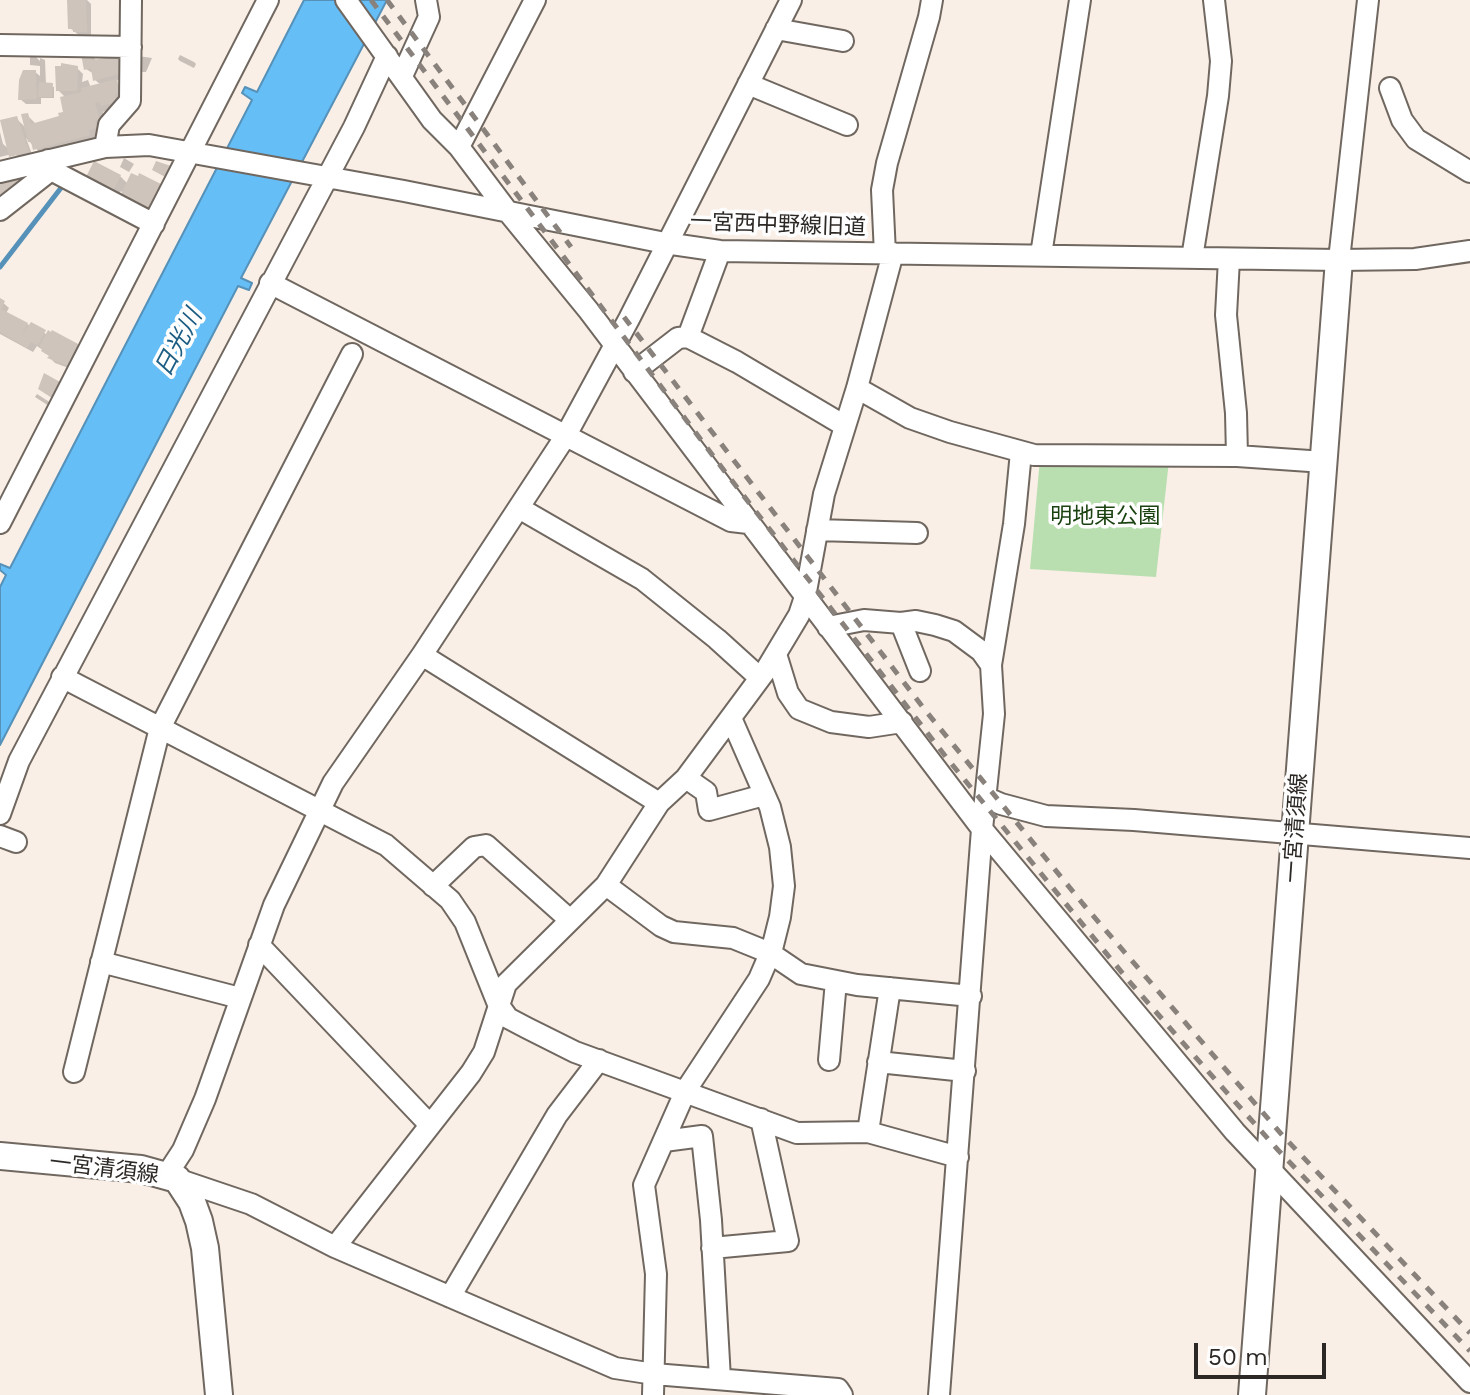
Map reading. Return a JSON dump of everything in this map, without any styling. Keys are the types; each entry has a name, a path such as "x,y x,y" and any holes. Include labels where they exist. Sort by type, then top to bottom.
{"main road":[{"name":"一宮清須線","path":"1252,1395 1339,260"},
{"name":"一宮清須線","path":"0,1156 141,1169 171,1178 192,1202 205,1248 219,1395"}],"street":[{"path":"105,147 109,125 130,101 131,0"},
{"path":"0,523 268,0"},
{"path":"346,0 432,120 459,147 589,311 982,829 1235,1132 1470,1382"},
{"path":"402,76 429,17 426,0"},
{"path":"459,147 535,0"},
{"path":"791,0 565,437 422,655 333,783 274,905 205,1099 171,1178 251,1204 335,1247 653,1385 720,1379 838,1389 842,1395"},
{"path":"335,1247 471,1073 484,1052 506,984 606,885 659,803 686,778 760,678 799,615 824,494 857,388 889,253 882,190 932,0"},
{"path":"1041,255 1080,0"},
{"path":"1192,258 1221,61 1214,0"},
{"path":"1339,260 1368,0"},
{"path":"776,29 843,41"},
{"path":"0,45 131,47"},
{"path":"0,814 19,761 354,127 387,56"},
{"path":"748,84 847,125"},
{"path":"1390,88 1402,120 1416,139 1470,172"},
{"name":"一宮西中野線旧道","path":"0,172 50,165 105,147 149,145 720,251 1339,260 1415,259 1470,251"},
{"path":"0,210 50,165 154,224"},
{"path":"688,337 720,251"},
{"path":"1229,259 1226,315 1237,456"},
{"path":"270,283 731,521 748,523"},
{"path":"634,372 678,338 688,337 737,362 845,426"},
{"path":"74,1072 160,728 352,354"},
{"path":"857,388 910,418 1034,455 1237,456 1324,462"},
{"path":"939,1395 982,829 994,714 991,665 1014,524 1021,452"},
{"path":"519,508 642,579 760,678"},
{"path":"817,530 917,533"},
{"path":"828,627 864,620 916,621 954,631 981,651 991,665"},
{"path":"901,623 920,671"},
{"path":"776,654 788,693 799,709 844,724 869,727 902,722"},
{"path":"422,655 659,803"},
{"path":"62,677 386,845 450,900 465,922 498,1004 508,1018 575,1052 797,1133 868,1132 958,1157"},
{"path":"653,1385 656,1274 644,1185 686,1090 759,979 780,917 784,886 780,847 764,795 731,718"},
{"path":"686,778 706,792 709,810 764,795"},
{"path":"987,798 1046,816 1134,820 1470,848"},
{"path":"433,886 474,847 486,845 570,920"},
{"path":"606,885 661,926 674,932 733,938 770,953 801,974 890,988 971,996"},
{"path":"259,945 430,1125"},
{"path":"101,962 240,998"},
{"path":"829,1060 836,981"},
{"path":"868,1132 890,988"},
{"path":"450,1297 557,1115 599,1060"},
{"path":"878,1062 965,1071"},
{"path":"712,1248 788,1241 761,1119"},
{"path":"664,1141 702,1136 720,1379"}],"green space":[{"name":"明地東公園","path":"1040,459 1169,461 1156,577 1030,569"}],"water":[{"name":"日光川","path":"304,0 387,0 241,278 252,283 249,290 238,286 0,745 0,587 6,575 0,570 0,564 10,568 252,100 242,93 245,87 257,92"}],"building":[{"path":"67,0 86,0 87,32 68,29"},
{"path":"91,52 92,60 119,56 119,74 93,81 91,68 84,70 81,54"},
{"path":"61,63 78,66 77,91 56,91 55,66 61,66"},
{"path":"23,70 36,70 37,99 18,100"},
{"path":"117,79 120,93 115,94 116,102 101,106 100,102 95,103 100,120 95,121 97,128 89,130 90,135 33,150 21,114 28,113 31,124 59,116 58,113 63,112 60,97"},
{"path":"39,82 53,83 52,97 38,97"},
{"path":"17,116 29,152 9,157 0,120"},
{"path":"94,161 121,175 113,191 86,177"},
{"path":"156,161 177,168 171,180 152,170"},
{"path":"33,173 0,200 0,181"},
{"path":"131,173 138,176 139,173 165,186 153,211 121,194"},
{"path":"0,298 5,301 1,309 28,323 21,337 31,322 46,330 38,345 31,342 27,348 0,332"},
{"path":"48,330 80,345 69,366 47,358 49,356 41,351 39,347"},
{"path":"44,373 60,382 52,398 38,389"}],"waterway":[{"path":"0,267 64,184"}],"railway":[{"path":"371,0 726,473 946,757 1128,980 1205,1068 1278,1150 1470,1351"},
{"path":"387,0 571,247"},
{"path":"624,317 925,710 1083,904 1283,1136 1470,1333"}]}
